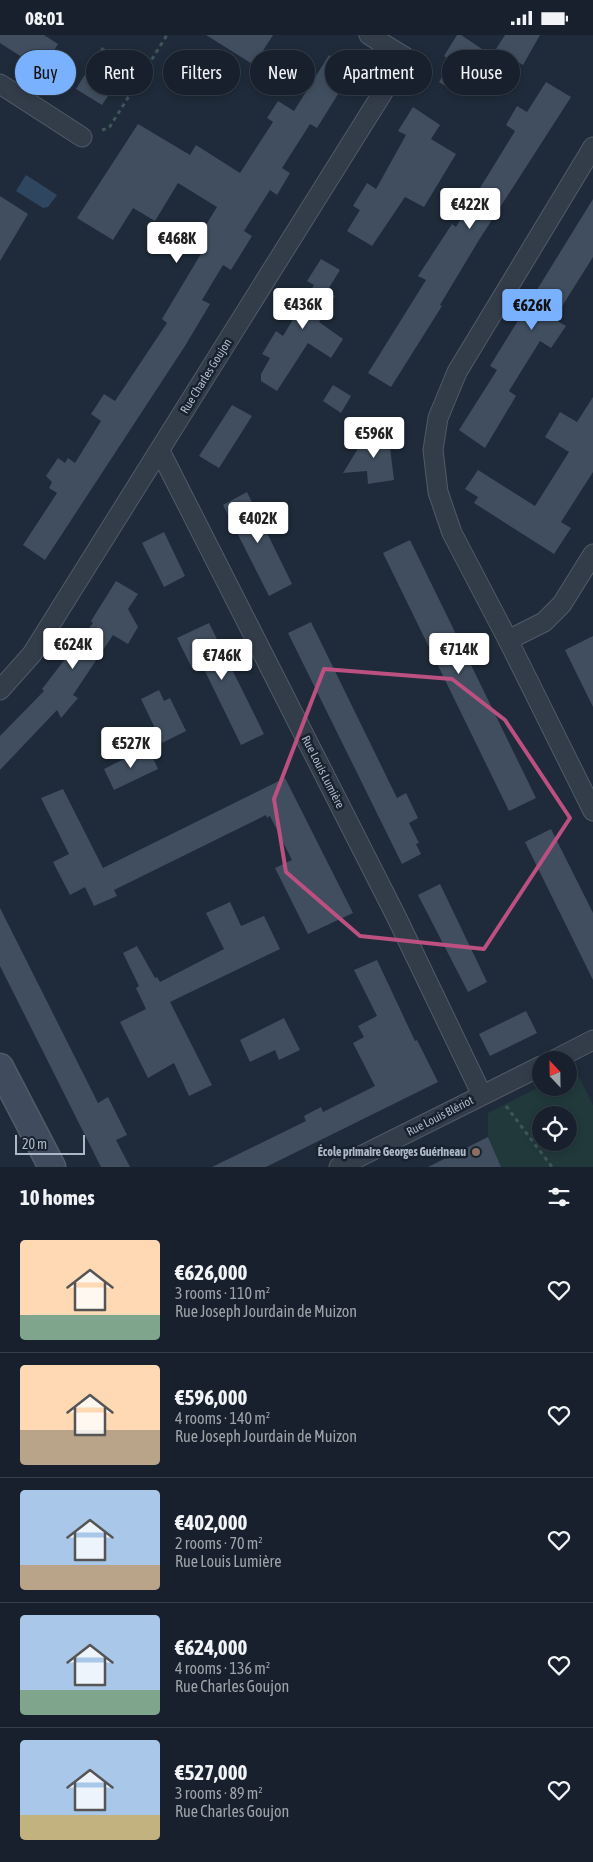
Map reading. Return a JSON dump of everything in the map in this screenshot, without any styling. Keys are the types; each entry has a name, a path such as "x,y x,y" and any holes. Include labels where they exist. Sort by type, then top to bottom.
{"street":[{"name":"Rue Charles Goujon","path":"0,690 32,654 405,57 369,35"},
{"path":"0,84 82,137"},
{"path":"593,147 458,372 438,418 433,449 438,492 452,533 508,640 593,811"},
{"name":"Rue Louis Lumière","path":"160,451 488,1093"},
{"path":"508,640 544,622 562,604 593,554"},
{"path":"572,1051 593,1040"},
{"path":"0,1067 52,1167"},
{"name":"Rue Louis Blériot","path":"339,1167 532,1071"}],"path":[{"path":"82,137 109,128 167,35"},
{"path":"488,1093 552,1167"}],"highlighted area":[{"path":"324,669 452,679 505,720 570,818 484,949 360,936 286,872 274,799"}],"green space":[{"path":"578,1075 593,1105 593,1167 501,1167 488,1137 488,1113 532,1091 532,1096 578,1096"}],"water":[{"path":"26,175 57,195 48,207 43,208 16,191"}],"building":[{"path":"0,35 44,35 58,44 54,50 15,50 15,53 0,43"},
{"path":"206,35 273,35 264,50 250,50 250,62 240,56 240,50 230,50"},
{"path":"457,35 461,35 484,50 448,50"},
{"path":"505,35 540,35 523,65 520,63 520,50 496,49"},
{"path":"325,61 325,95 337,95 317,128 310,124 282,168 290,173 277,195 270,190 244,231 252,236 231,270 223,265 202,300 210,304 185,346 45,560 23,545 57,493 49,488 52,482 46,476 58,458 65,463 68,458 75,463 101,421 91,414 104,394 115,401 167,323 162,319 202,252 193,246 217,207 178,183 155,221 133,208 113,240 77,218 138,124 190,155 196,145 240,173 273,122 267,118 278,101 294,111 304,95 315,95 315,77"},
{"path":"86,73 86,95 109,95 102,105 76,89"},
{"path":"546,82 571,97 479,240 440,305 442,306 391,387 368,373 426,280 418,276 452,224 456,227 515,131 506,125 517,106 527,112"},
{"path":"413,107 440,125 431,139 456,154 424,207 405,197 372,246 347,231 360,210 353,206 367,183 376,189 406,135 398,131"},
{"path":"0,196 28,214 0,261"},
{"path":"593,199 593,257 554,319 566,326 551,348 540,341 509,391 516,396 485,448 459,430 497,370 490,366"},
{"path":"321,259 340,270 327,291 335,296 319,322 343,339 331,358 308,343 277,391 261,381 261,374 270,358 262,354 276,331 283,336 314,285 307,281"},
{"path":"333,385 351,396 341,413 323,401"},
{"path":"593,397 593,472 561,522 571,528 554,554 474,503 478,497 465,489 478,470 535,506 569,452 545,437 560,412 577,422"},
{"path":"232,405 252,416 219,468 199,456"},
{"path":"388,431 394,480 368,484 367,471 343,473 367,434"},
{"path":"247,492 292,584 269,596 223,505"},
{"path":"164,532 185,576 164,587 142,543"},
{"path":"410,540 536,798 509,811 383,553"},
{"path":"116,581 138,594 128,609 138,627 128,644 113,635 73,695 78,698 61,718 57,710 0,770 0,736 44,691 42,689 93,623 91,621"},
{"path":"311,622 397,798 406,793 418,818 409,823 419,843 416,844 421,854 402,864 288,633"},
{"path":"209,623 264,734 241,745 201,663 192,668 177,638"},
{"path":"593,636 593,707 565,650"},
{"path":"159,690 164,701 170,698 186,731 162,743 141,699"},
{"path":"148,747 158,769 114,790 104,769"},
{"path":"285,778 353,913 308,934 275,868 292,860 270,816 267,818 266,815 114,890 117,896 94,906 85,887 70,895 53,862 69,854 41,798 63,789 103,868"},
{"path":"551,829 593,913 593,980 525,842"},
{"path":"440,884 487,982 468,992 418,895"},
{"path":"230,902 241,926 264,916 280,949 170,1002 212,1085 189,1096 174,1063 148,1078 120,1022 146,1009 136,988 139,986 123,953 137,946 155,978 157,977 160,982 224,949 206,913"},
{"path":"0,908 98,1103 108,1097 127,1135 116,1140 130,1167 101,1167 0,966"},
{"path":"377,960 415,1041 417,1040 438,1082 266,1167 212,1167 306,1121 304,1116 321,1107 323,1112 375,1086 353,1043 364,1037 358,1026 377,1016 354,970"},
{"path":"526,1011 537,1033 490,1056 479,1034"},
{"path":"284,1018 300,1050 279,1060 275,1050 250,1062 240,1040"},
{"name":"École primaire Georges Guérineau","path":"488,1137 501,1167 428,1167"}],"place":[{"name":"École primaire Georges Guérineau","path":"476,1152"}]}
